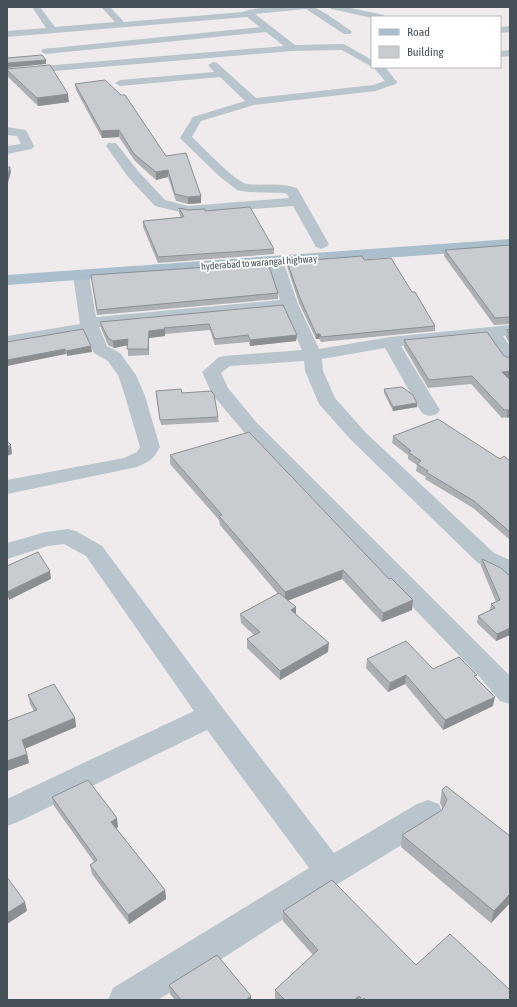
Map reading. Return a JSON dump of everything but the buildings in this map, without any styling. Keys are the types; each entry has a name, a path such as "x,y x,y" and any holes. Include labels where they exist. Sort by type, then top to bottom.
{"main road":[{"path":"23,264 510,230"},
{"name":"hyderabad to warangal highway","path":"7,280 510,244"}],"street":[{"path":"36,7 53,31"},
{"path":"105,7 125,35"},
{"path":"7,34 186,19 245,11 304,7"},
{"path":"308,7 347,32"},
{"path":"334,7 376,16"},
{"path":"369,7 385,16"},
{"path":"178,11 186,19"},
{"path":"245,11 293,48"},
{"path":"41,46 268,29"},
{"path":"41,32 41,46 59,68"},
{"path":"7,72 293,48 344,47 371,63"},
{"path":"204,56 253,102"},
{"path":"321,244 292,191 287,189 247,187 235,184 186,138 197,119 253,102 375,88 392,82 379,68"},
{"path":"120,83 223,74"},
{"path":"7,131 22,133 28,146 7,150"},
{"path":"112,146 133,174 160,203 188,210 298,201"},
{"path":"275,261 290,304 313,356 314,371 326,400 358,436 486,558 502,566 510,568"},
{"path":"7,487 130,463 145,456 150,447 135,396 127,375 114,357 100,350 89,325 81,275"},
{"path":"7,341 89,325 290,304"},
{"path":"510,330 390,342 313,356 225,361 211,372 219,390 250,427 481,662 510,694"},
{"path":"491,331 510,359"},
{"path":"390,342 430,410"},
{"path":"7,551 46,539 68,536 94,550 212,715 330,872"},
{"path":"7,813 212,715"},
{"path":"142,996 330,872 428,813"}]}
